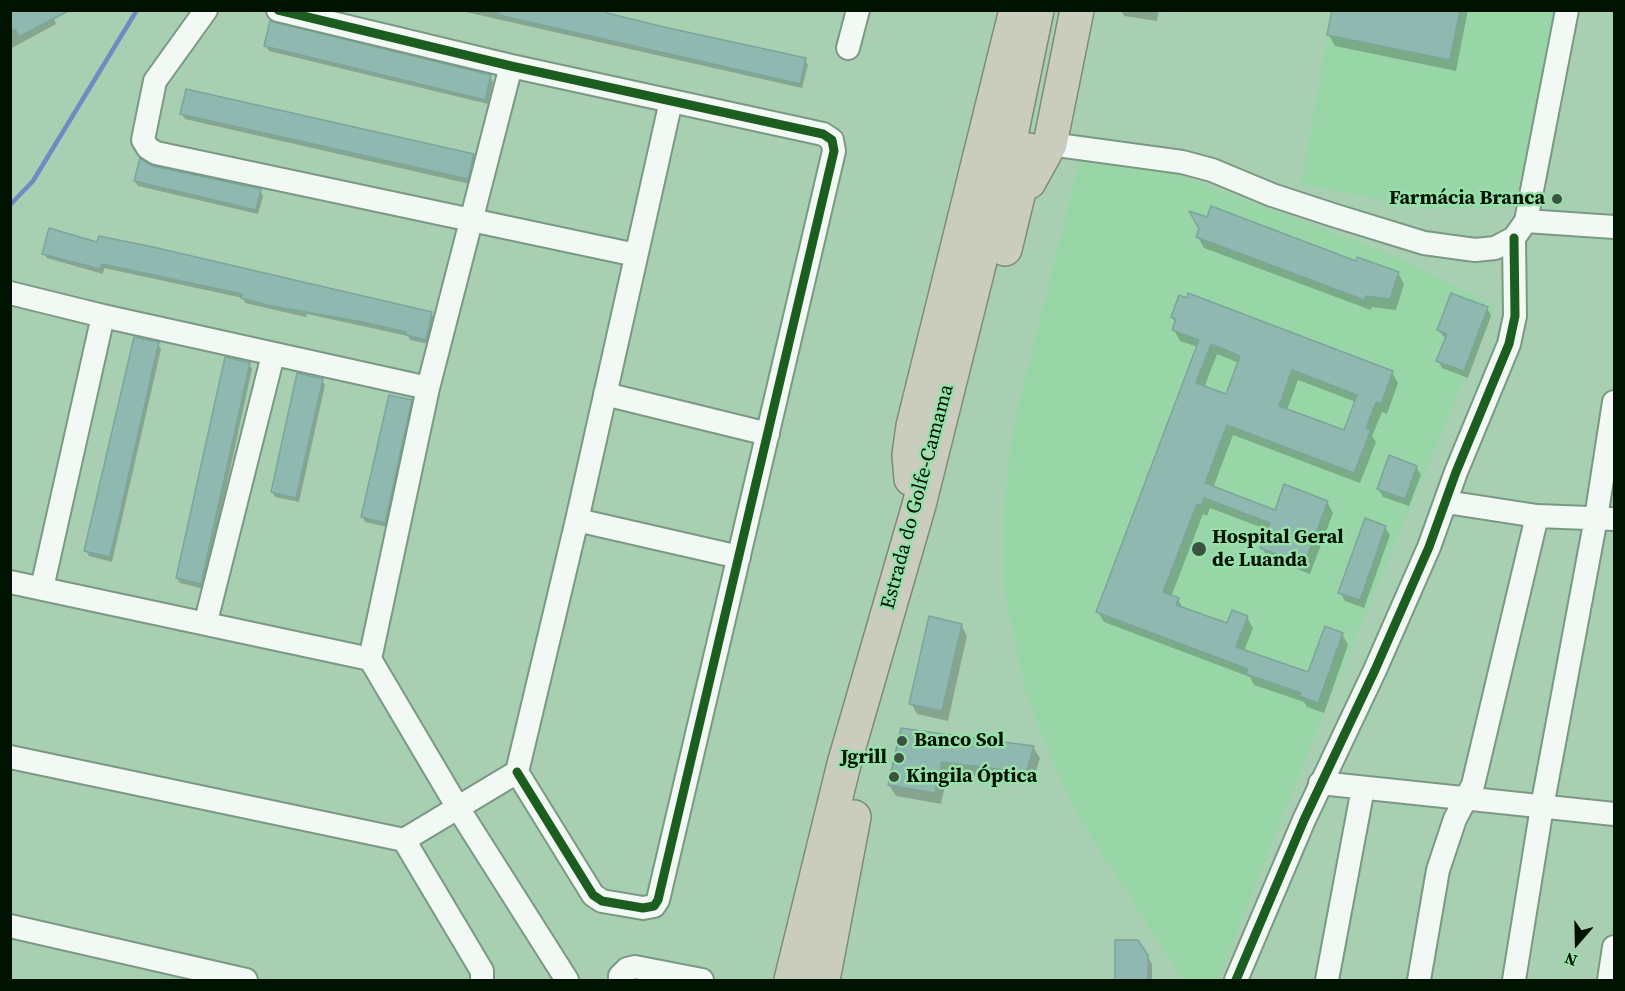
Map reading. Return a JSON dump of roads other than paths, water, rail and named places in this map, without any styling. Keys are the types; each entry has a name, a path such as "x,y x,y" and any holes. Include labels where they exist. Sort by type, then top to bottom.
{"highway":[{"path":"919,505 912,482 909,455 914,426 1016,10"},
{"name":"Estrada do Golfe-Camama","path":"791,981 844,764 919,505 1009,145 1037,10"},
{"name":"Estrada do Golfe-Camama","path":"823,981 852,823 877,719 951,459 1020,196 1058,10"},
{"path":"1020,196 1058,145 1077,10"}],"street":[{"path":"206,10 155,81 143,140 148,148 156,153 636,255"},
{"path":"278,10 511,66 823,134 832,140 834,151 658,900 654,906 643,908 602,901 593,895 517,772 577,520 671,101"},
{"path":"848,48 858,10"},
{"path":"1236,981 1320,783 1405,603 1509,344 1515,316 1520,230 1567,10"},
{"path":"511,66 428,388 370,658 458,808 567,981"},
{"path":"1058,145 1182,162 1212,170 1313,208 1424,243 1475,250 1495,248 1520,230 1614,227"},
{"path":"10,293 273,355 428,388"},
{"path":"42,588 103,316"},
{"path":"206,621 273,355"},
{"path":"605,394 768,434"},
{"path":"1514,981 1542,807 1605,518 1614,402"},
{"path":"1446,502 1537,516 1605,518"},
{"path":"1419,981 1438,870 1455,819 1473,785 1537,516"},
{"path":"577,520 739,556"},
{"path":"10,582 206,621 370,658"},
{"path":"10,757 404,840 517,772"},
{"path":"1320,783 1614,814"},
{"path":"1328,981 1363,788"},
{"path":"404,840 482,971 482,981"},
{"path":"10,926 246,981"},
{"path":"1609,981 1614,947"},
{"path":"620,981 620,976 627,969 635,968 702,981"}],"waterway":[{"path":"10,205 33,181 137,10"}],"place":[{"name":"Farmácia Branca","path":"1557,199"},
{"name":"Hospital Geral de Luanda","path":"1199,549"},
{"name":"Banco Sol","path":"902,741"},
{"name":"Jgrill","path":"899,758"},
{"name":"Kingila Óptica","path":"894,777"}]}
